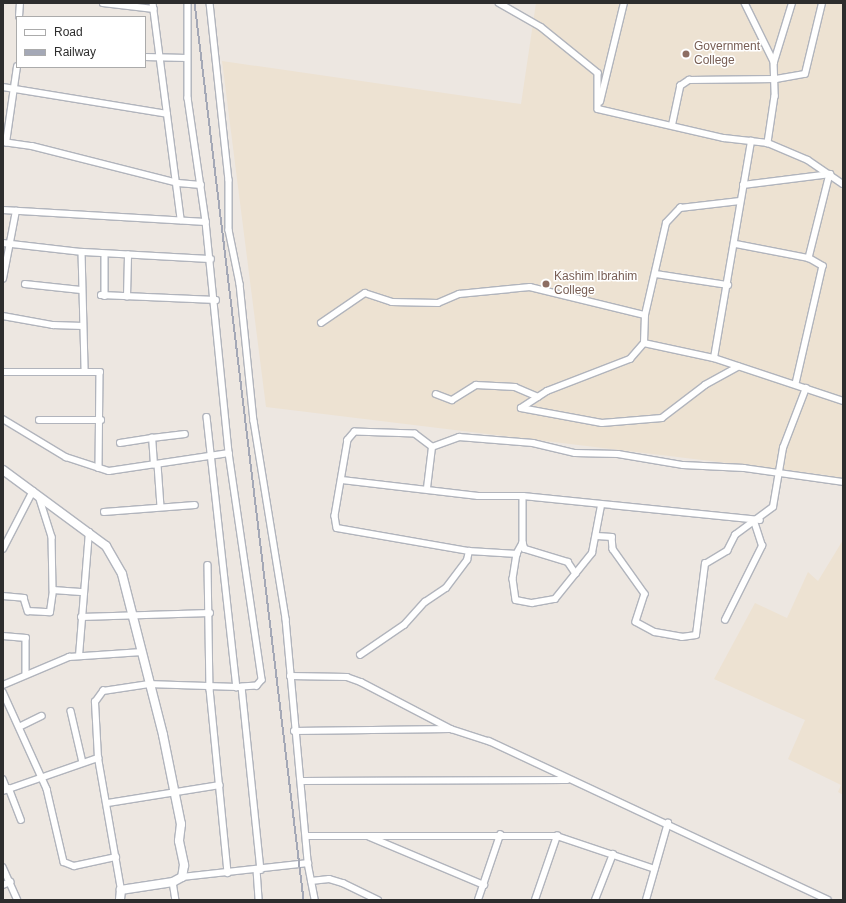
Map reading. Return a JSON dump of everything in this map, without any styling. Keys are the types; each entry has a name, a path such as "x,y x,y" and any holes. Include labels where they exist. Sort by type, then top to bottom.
{"street":[{"path":"19,16 20,3"},
{"path":"103,3 153,6 167,114 178,183 181,220"},
{"path":"120,900 121,890 108,803 98,758 94,721 98,694 150,684 210,689 257,686 262,680 229,453 216,300 188,98 188,3"},
{"path":"210,3 229,180 229,230 240,284 254,421 286,619 294,730 307,836 308,863 315,900"},
{"path":"499,3 541,27 598,73 598,110"},
{"path":"598,110 624,3"},
{"path":"745,3 774,62 776,79 768,143"},
{"path":"774,62 792,3"},
{"path":"672,125 680,86 689,80 776,79 808,71 822,3"},
{"path":"146,57 187,58"},
{"path":"17,68 5,143 178,183 201,185"},
{"path":"3,87 167,114"},
{"path":"598,110 751,141 768,143 808,160 843,184"},
{"path":"714,358 736,244 740,201 751,141"},
{"path":"743,185 830,174"},
{"path":"809,258 830,174"},
{"path":"738,367 705,385 662,418 602,423 521,408 538,396 570,380 630,359 644,344 645,315 656,274 666,223 680,208 740,201"},
{"path":"3,210 85,217 124,214 206,222"},
{"path":"3,279 6,244 16,211"},
{"path":"6,244 104,254 211,258"},
{"path":"736,244 809,258 823,266 822,283 796,384"},
{"path":"82,252 85,370"},
{"path":"104,254 103,296 216,300"},
{"path":"127,297 128,255"},
{"path":"656,274 728,285"},
{"path":"25,284 82,290"},
{"path":"321,323 365,293 392,302 438,304 459,294 530,287 645,315"},
{"path":"3,316 53,325 83,326"},
{"path":"644,344 714,358 738,367 796,384 843,401"},
{"path":"3,372 85,370 100,372 101,420 99,468"},
{"path":"436,394 452,400 476,386 515,387 538,396"},
{"path":"597,536 612,537 613,549 645,594 636,622 655,632 689,637 696,635 705,564 727,551 736,535 757,522 773,507 777,472 806,388"},
{"path":"207,417 210,456 240,687 259,870 260,900"},
{"path":"3,419 66,457 110,471 229,453"},
{"path":"39,420 101,420"},
{"path":"432,447 415,434 355,432 348,440 335,516 340,530 469,551 517,554"},
{"path":"120,443 185,434"},
{"path":"432,447 459,437 533,443 575,453 618,454 683,465 777,472 843,482"},
{"path":"152,438 161,507"},
{"path":"427,488 432,447"},
{"path":"3,470 106,546 122,574 131,617 142,652 175,790 182,877"},
{"path":"342,480 427,488 478,496 523,496 601,506 757,522"},
{"path":"3,549 36,494"},
{"path":"3,596 24,598 28,610 50,612 53,590 52,537 36,494"},
{"path":"523,496 523,543 525,549 568,562 576,574"},
{"path":"104,512 195,505"},
{"path":"523,543 517,554 513,579 516,600 520,602 551,601 576,574 592,553 597,536 601,506"},
{"path":"725,620 762,546 757,522"},
{"path":"79,656 89,532"},
{"path":"360,655 404,625 425,602 446,588 467,560 469,551"},
{"path":"208,565 210,613 210,689 228,873"},
{"path":"53,590 84,592"},
{"path":"81,617 131,617 210,613"},
{"path":"3,636 26,638 26,674"},
{"path":"3,685 26,674 79,656 142,652"},
{"path":"290,676 347,677 451,728 489,741 568,780 668,823 828,900"},
{"path":"3,692 42,776 64,862 74,866 116,857"},
{"path":"71,711 83,763"},
{"path":"19,727 42,716"},
{"path":"294,730 451,728"},
{"path":"7,789 98,758"},
{"path":"3,779 21,820"},
{"path":"301,781 568,780"},
{"path":"108,803 175,790 220,785"},
{"path":"646,900 668,823"},
{"path":"307,836 557,836 655,869"},
{"path":"368,836 484,885"},
{"path":"478,900 500,836"},
{"path":"535,900 557,836"},
{"path":"595,900 613,854"},
{"path":"121,890 173,882 182,877 259,870 308,863"},
{"path":"3,867 18,900"},
{"path":"311,881 329,879 343,883 378,900"},
{"path":"3,885 10,882"},
{"path":"173,882 176,900"}],"shaded area":[{"name":"Kashim Ibrahim College","path":"536,3 843,3 843,481 826,475 266,407 222,61 521,104"},
{"path":"843,540 843,795 838,792 841,785 788,759 805,720 714,679 755,603 787,618 808,572 818,581"}],"railway":[{"path":"195,3 304,900"}],"place":[{"name":"Government College","path":"686,54"},
{"name":"Kashim Ibrahim College","path":"546,284"}]}
